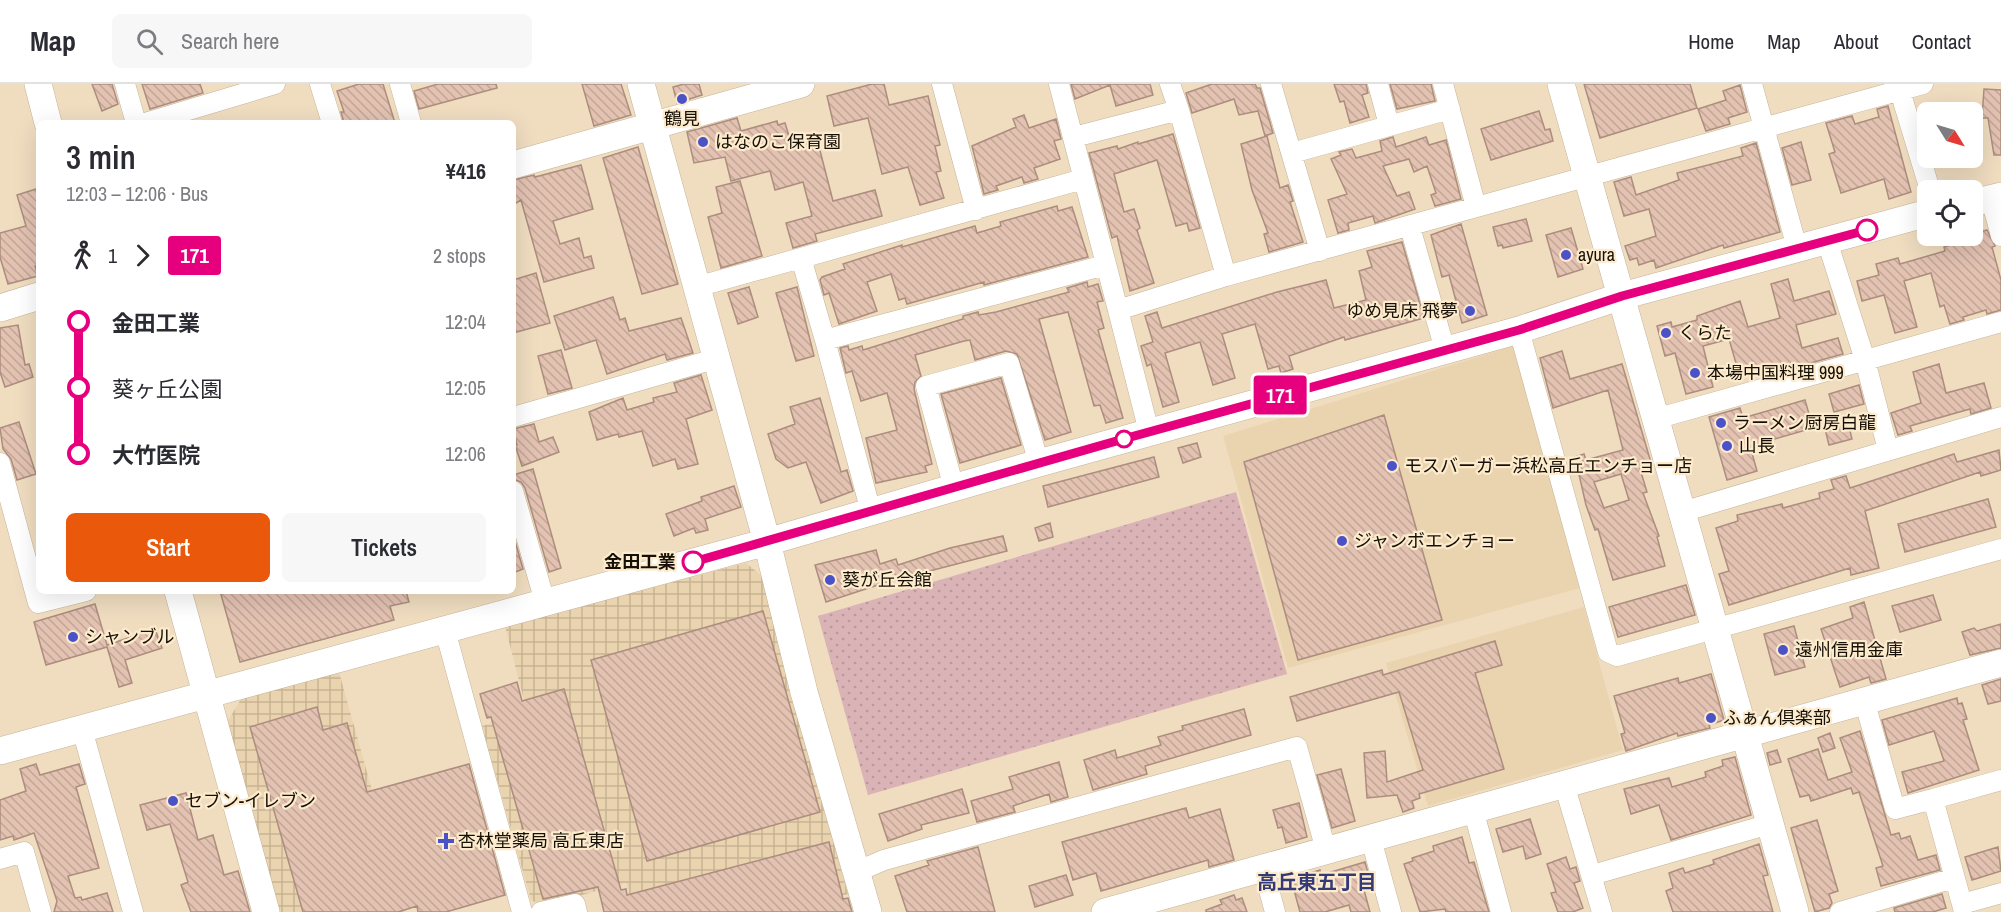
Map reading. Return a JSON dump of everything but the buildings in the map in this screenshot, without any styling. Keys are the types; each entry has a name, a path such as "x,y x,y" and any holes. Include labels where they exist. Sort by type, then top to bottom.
{"street":[{"path":"38,84 47,120"},
{"path":"125,84 135,120"},
{"path":"153,120 236,89 274,84"},
{"path":"320,84 331,120"},
{"path":"400,84 410,120"},
{"path":"641,84 696,287 718,358 804,692 868,912"},
{"path":"516,164 801,84"},
{"path":"942,84 976,210"},
{"path":"1059,84 1149,432"},
{"path":"1170,84 1226,276"},
{"path":"1271,84 1320,250"},
{"path":"1378,84 1389,125"},
{"path":"1443,84 1476,207"},
{"path":"1561,84 1795,912"},
{"path":"1752,84 1797,248"},
{"path":"1118,310 1226,276 1923,84"},
{"path":"1900,91 1927,180"},
{"path":"1292,153 1450,109"},
{"path":"1074,137 1179,110"},
{"path":"696,287 1083,179"},
{"path":"1988,199 2001,236"},
{"path":"0,751 767,542 1039,463 1519,330 1622,296 1917,216"},
{"path":"1410,227 1445,350"},
{"path":"1827,241 1865,360 1888,450"},
{"path":"801,258 871,512"},
{"path":"825,340 1105,265"},
{"path":"0,308 36,297"},
{"path":"1655,419 2001,322"},
{"path":"1519,330 1608,651 1617,656 2001,549"},
{"path":"516,416 718,358"},
{"path":"954,488 926,386 1009,363 1039,463"},
{"path":"1682,512 2001,417"},
{"path":"0,464 38,603 74,594"},
{"path":"516,501 545,602"},
{"path":"179,594 208,693 266,912"},
{"path":"445,630 522,912"},
{"path":"1105,912 1167,904 1263,868 2001,663"},
{"path":"1864,700 1894,809 2001,780"},
{"path":"82,729 133,912"},
{"path":"856,872 884,860 1297,747 1326,850"},
{"path":"1564,784 1602,912"},
{"path":"1933,799 1963,908 2001,893"},
{"path":"1473,809 1501,912"},
{"path":"1592,875 1770,825"},
{"path":"1371,839 1391,912"},
{"path":"0,860 24,852 41,912"},
{"path":"1263,868 1275,912"},
{"path":"1840,912 1954,879"},
{"path":"540,912 575,904 577,912"}],"shaded area":[{"path":"1513,346 1580,588 1288,668 1223,436"},
{"path":"1236,492 1287,674 868,795 818,616"},
{"name":"金田工業","path":"746,563 761,575 848,894 784,912 634,912 626,883 542,906 531,900 482,726 527,712 505,626"},
{"path":"1584,607 1623,750 1428,806 1386,663"},
{"path":"339,672 406,912 276,912 226,724 241,699"}],"bus line":[{"name":"171","path":"693,562 1127,438 1519,330 1622,296 1867,230"}],"place":[{"name":"鶴見","path":"682,99"},
{"name":"はなのこ保育園","path":"703,142"},
{"name":"ayura","path":"1566,255"},
{"name":"ゆめ見床 飛夢","path":"1470,311"},
{"name":"くらた","path":"1666,333"},
{"name":"本場中国料理 999","path":"1695,373"},
{"name":"ラーメン厨房白龍","path":"1721,423"},
{"name":"山長","path":"1727,446"},
{"name":"モスバーガー浜松高丘エンチョー店","path":"1392,466"},
{"name":"ジャンボエンチョー","path":"1342,541"},
{"name":"金田工業","path":"693,562"},
{"name":"葵が丘会館","path":"830,580"},
{"name":"シャンブル","path":"73,637"},
{"name":"遠州信用金庫","path":"1783,650"},
{"name":"ふぁん倶楽部","path":"1711,718"},
{"name":"セブン-イレブン","path":"173,801"},
{"name":"杏林堂薬局 高丘東店","path":"446,841"}],"district":[{"name":"高丘東五丁目","path":"1317,882"}]}
